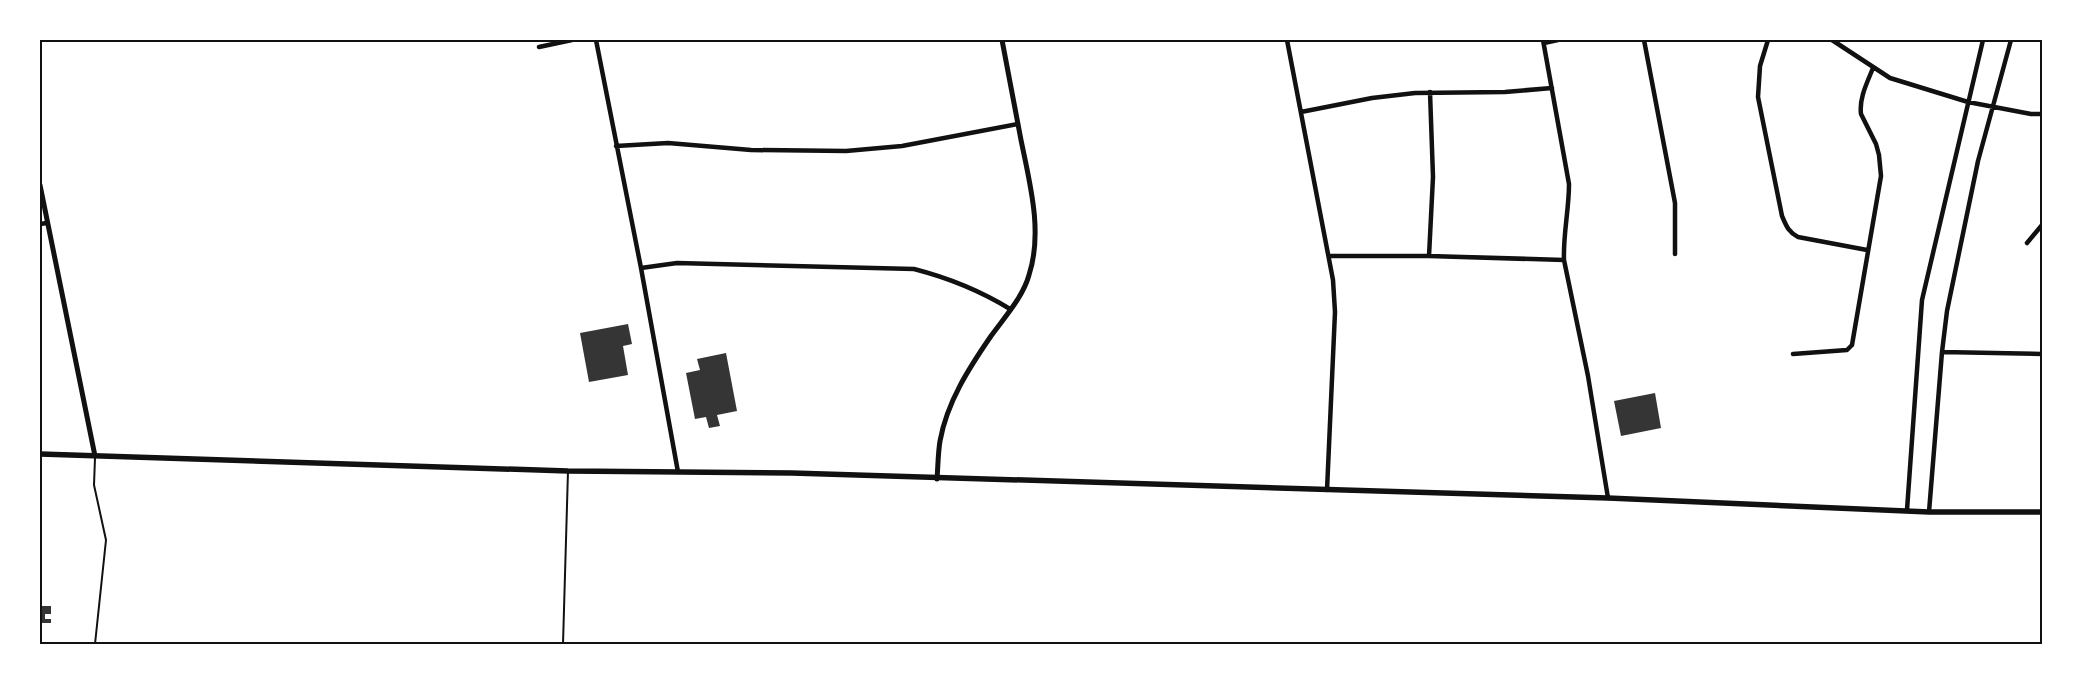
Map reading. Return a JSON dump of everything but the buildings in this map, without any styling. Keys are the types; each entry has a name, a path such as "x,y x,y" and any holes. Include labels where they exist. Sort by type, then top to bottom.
{"main road":[{"path":"40,454 568,471 792,473 937,479 1608,498 1929,512 2042,512"}],"street":[{"path":"539,47 572,40"},
{"path":"596,40 641,268 678,472"},
{"path":"937,479 940,441 946,418 957,390 972,364 1010,309 1029,276 1035,249 1030,185 1002,40"},
{"path":"1287,40 1333,280 1335,312 1327,490"},
{"path":"1558,40 1543,41 1569,184 1569,207 1563,246 1564,260 1588,376 1608,498"},
{"path":"1644,40 1675,203 1675,254"},
{"path":"1768,40 1760,66 1758,96 1782,216 1786,227 1792,234 1798,236 1867,250"},
{"path":"1832,40 1890,78 1968,102 2031,114 2042,114"},
{"path":"1907,510 1922,300 1983,40"},
{"path":"1929,512 1942,352 1948,311 1978,161 2011,40"},
{"path":"1793,354 1847,350 1852,345 1881,176 1879,155 1860,108 1861,99 1873,68"},
{"path":"1301,112 1372,98 1430,92 1505,92 1552,88"},
{"path":"1430,92 1433,177 1430,256"},
{"path":"616,146 668,143 750,150 846,152 902,146 1018,124"},
{"path":"40,185 95,456"},
{"path":"40,224 47,222"},
{"path":"2026,243 2042,225"},
{"path":"1329,256 1430,256 1564,260"},
{"path":"641,268 677,263 914,269 942,276 977,290 1010,309"},
{"path":"1942,352 2042,354"}],"lane":[{"path":"95,456 94,485 106,540 95,644"},
{"path":"563,644 568,471"}]}
